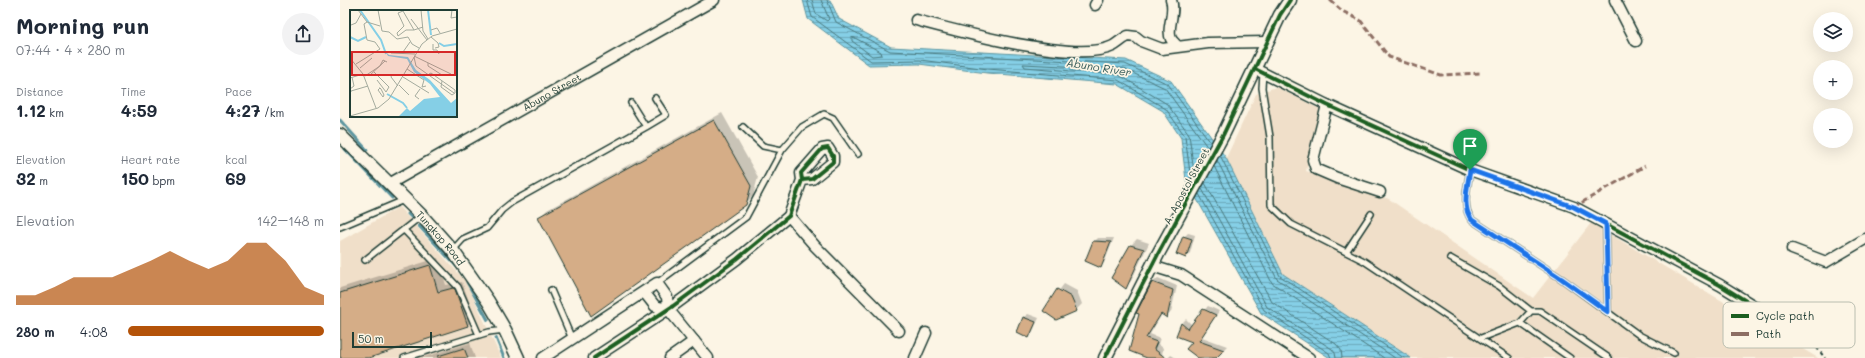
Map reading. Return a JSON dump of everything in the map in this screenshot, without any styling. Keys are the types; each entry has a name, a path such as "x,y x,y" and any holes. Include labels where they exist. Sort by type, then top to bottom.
{"street":[{"name":"Abuno Street","path":"389,184 714,0"},
{"path":"1171,0 1173,16 1170,28 1171,39 1177,46"},
{"name":"A. Apostol Street","path":"1105,358 1152,266 1259,71 1267,42 1280,14 1290,0"},
{"path":"1615,0 1636,41"},
{"path":"916,20 972,35 1060,50 1095,50 1112,46 1128,36 1136,37 1141,41 1162,49 1208,43 1267,42"},
{"path":"1259,71 1327,105 1470,170 1574,207 1720,285 1748,302"},
{"path":"1327,105 1313,160 1316,169 1337,178 1380,192"},
{"name":"Tungkop Road","path":"342,140 421,215 453,251 488,301 505,330 518,358"},
{"path":"594,358 668,309 737,259 790,216 802,180"},
{"path":"790,216 815,246 899,331"},
{"path":"1792,249 1826,262 1865,239"},
{"path":"1152,266 1181,275 1309,358"},
{"path":"543,358 657,283 667,297 668,309 708,358"},
{"path":"644,292 655,306 668,309"},
{"path":"915,358 926,333"},
{"path":"670,358 694,341"}],"lane":[{"path":"1259,71 1270,137 1271,205 1291,224 1364,261 1509,358"},
{"path":"453,251 462,239 487,228 502,210 512,202 666,115 655,98"},
{"path":"631,103 646,127"},
{"path":"657,283 746,217 782,150 802,127 824,114 833,118 858,154"},
{"path":"743,127 763,146 782,150"},
{"path":"1470,170 1466,203 1469,216 1472,220 1562,279 1639,335 1674,353"},
{"path":"340,227 404,200"},
{"path":"1346,252 1371,214"},
{"path":"365,260 421,215"},
{"path":"1606,224 1608,312"},
{"path":"404,230 458,287 479,335"},
{"path":"1450,258 1499,286 1531,311 1540,311 1610,358"},
{"path":"551,290 572,339"},
{"path":"1481,338 1520,322 1531,311"},
{"path":"1520,322 1570,358"},
{"path":"404,358 489,332 505,330"}],"shaded area":[{"path":"1276,87 1322,110 1306,171 1389,199 1533,298 1591,223 1724,302 1723,348 1801,348 1818,358 1411,358 1283,274 1226,158 1256,94"},
{"path":"399,207 467,283 501,358 340,358 340,241"}],"water":[{"name":"Abuno River","path":"803,0 830,0 839,19 891,47 1126,60 1171,81 1226,158 1283,274 1411,358 1330,358 1261,313 1186,180 1181,138 1163,111 1117,84 987,73 919,64 869,65 808,19"}],"building":[{"path":"714,120 751,186 746,205 591,316 538,217"},
{"path":"1183,236 1192,239 1186,258 1176,254"},
{"path":"1093,241 1111,242 1101,268 1085,261"},
{"path":"1130,245 1144,249 1126,289 1111,278"},
{"path":"430,265 438,292 453,288 455,289 468,326 369,358 340,358 340,293"},
{"path":"1152,282 1173,290 1167,318 1161,314 1146,338 1157,342 1154,349 1166,358 1147,358 1129,351 1139,314 1136,313"},
{"path":"1057,289 1071,297 1077,311 1056,320 1043,311"},
{"path":"1203,309 1216,315 1199,341 1224,350 1216,358 1198,358 1186,349 1192,342 1176,336 1181,323 1188,329"},
{"path":"1023,317 1036,322 1029,338 1017,332"},
{"path":"464,348 468,358 438,358 438,356"}],"waterway":[{"path":"340,120 367,150"},
{"path":"345,149 392,198"},
{"path":"408,214 412,218"},
{"path":"419,226 457,267"},
{"path":"467,282 488,320"},
{"path":"496,338 504,358"}],"marked path":[{"path":"1330,0 1342,11 1360,20 1389,57 1441,75 1482,73"},
{"path":"1574,207 1645,166"}],"cycle path":[{"path":"1105,358 1158,254 1224,133 1280,15 1290,0"},
{"path":"1255,69 1327,105 1470,170 1574,207 1720,285 1748,302"},
{"path":"594,358 673,306 737,259 789,216 802,180 801,173 822,149 828,148 833,156 833,162 812,179 802,180"}],"route":[{"path":"1470,170 1574,207 1606,224 1608,312 1562,279 1472,220 1469,216 1466,203 1470,170"}]}
